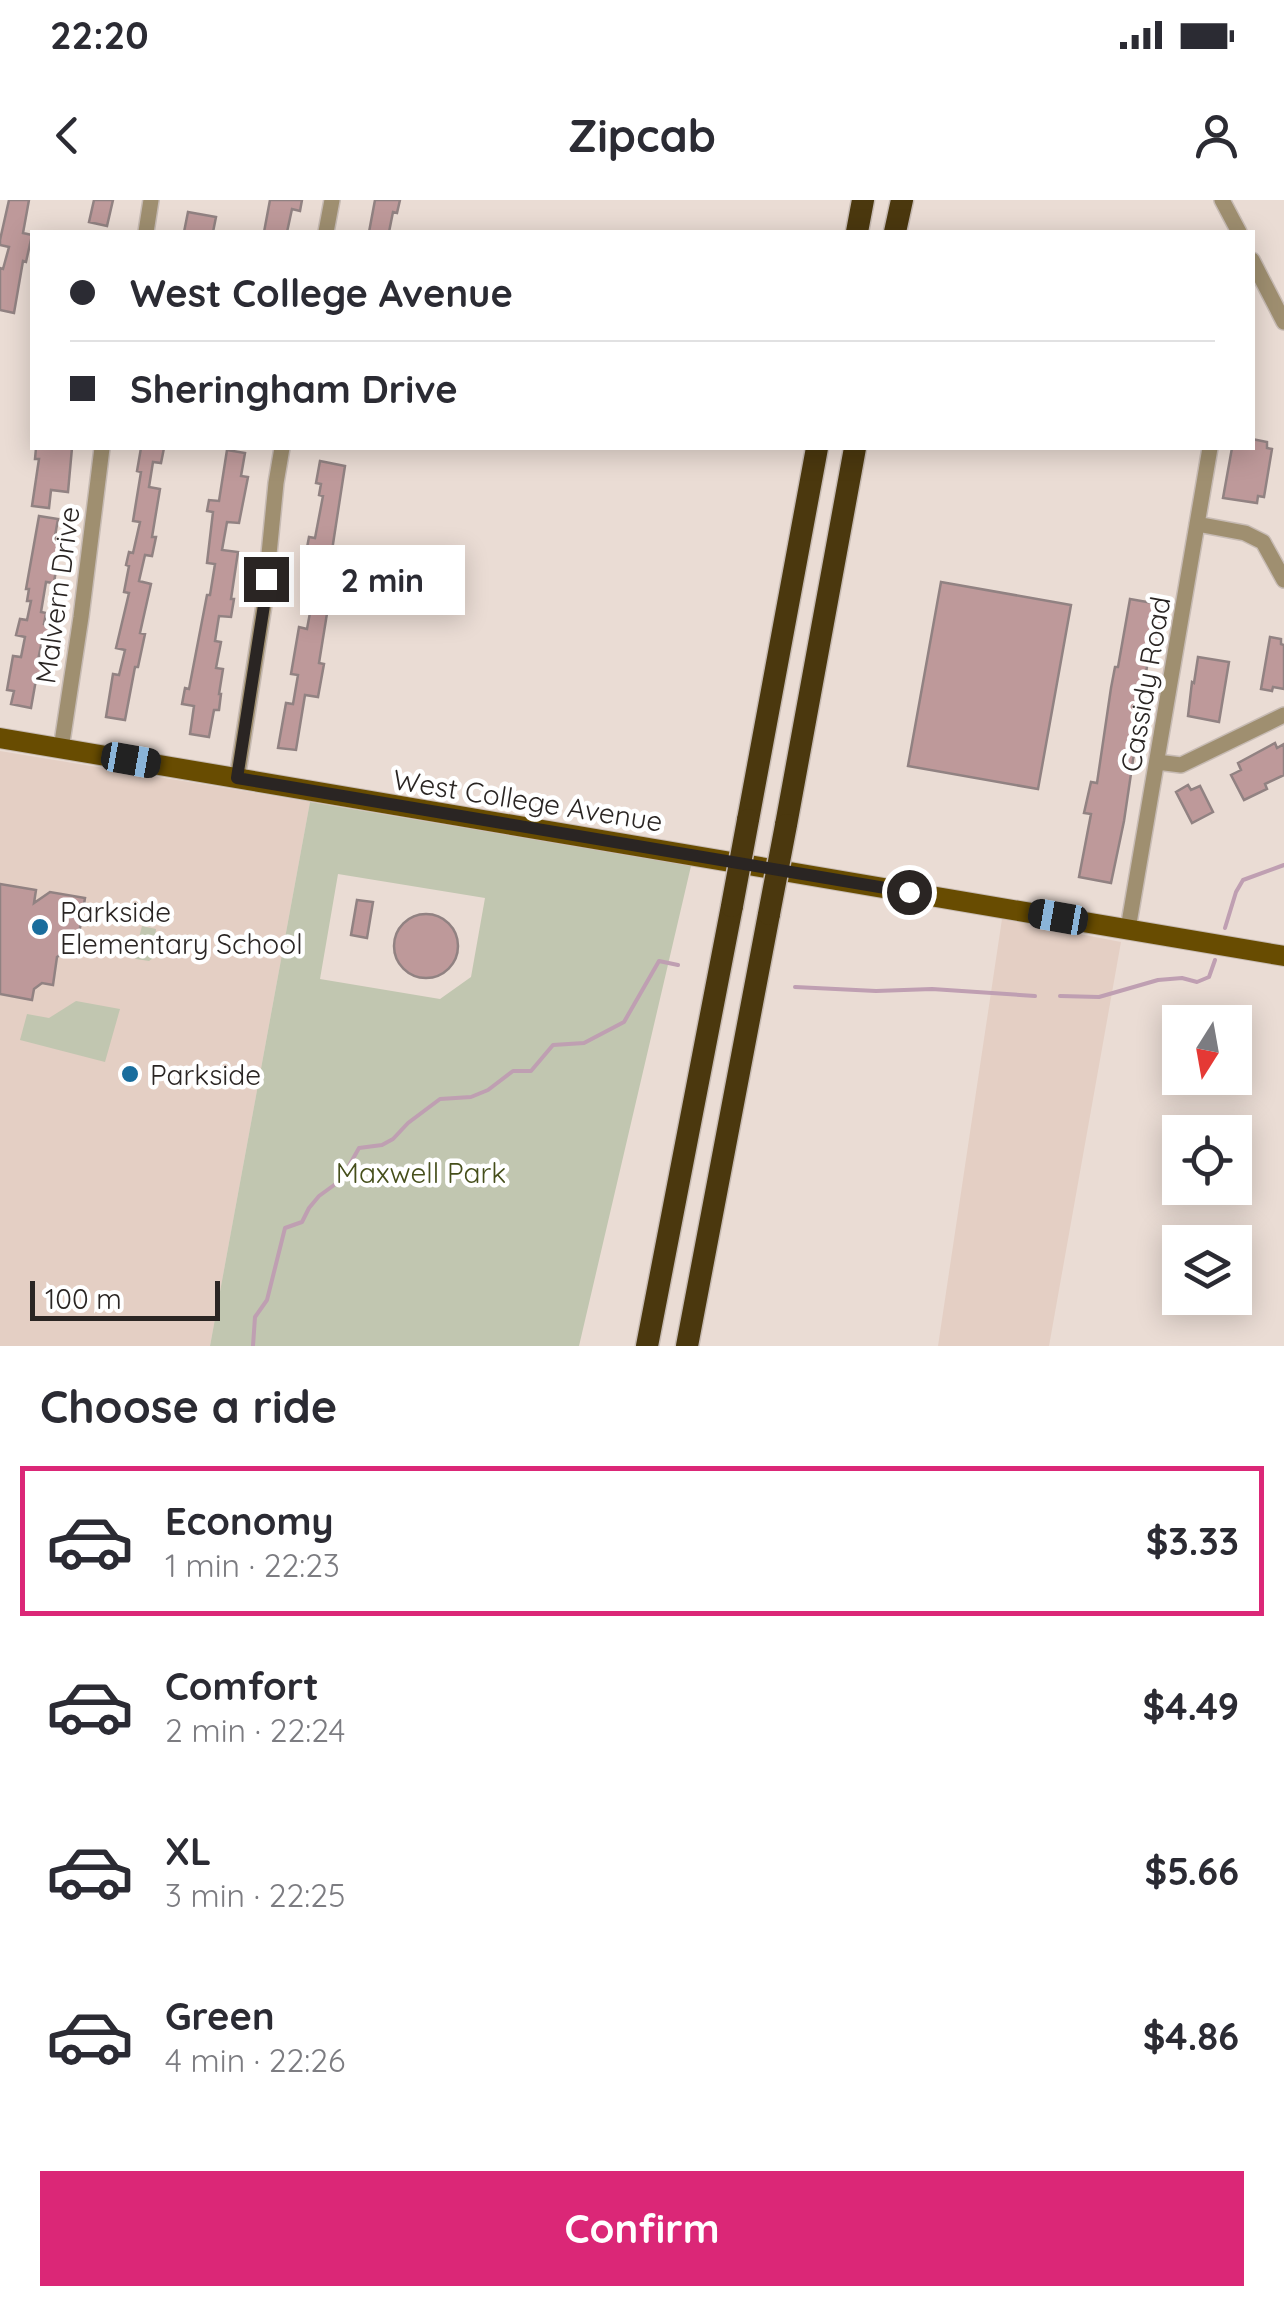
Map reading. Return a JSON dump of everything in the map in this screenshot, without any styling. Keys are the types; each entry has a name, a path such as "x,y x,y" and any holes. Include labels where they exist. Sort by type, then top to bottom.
{"highway":[{"path":"857,230 863,200"},
{"path":"896,230 902,200"},
{"path":"647,1346 817,450"},
{"path":"687,1346 855,450"}],"main road":[{"name":"West College Avenue","path":"0,738 1284,956"}],"street":[{"path":"146,230 151,200"},
{"path":"326,230 332,200"},
{"path":"1222,200 1237,230"},
{"path":"1255,266 1284,322"},
{"name":"Malvern Drive","path":"61,749 102,450"},
{"path":"237,778 264,605 282,450"},
{"name":"Cassidy Road","path":"1128,929 1210,450"},
{"path":"1197,524 1245,533 1263,542 1284,580"},
{"path":"1157,762 1181,765 1284,714"}],"shaded area":[{"name":"Parkside","path":"0,751 310,802 210,1346 0,1346"},
{"path":"1002,919 1121,942 1049,1346 938,1346"}],"green space":[{"name":"Maxwell Park","path":"310,802 691,866 579,1346 210,1346","holes":["338,874 485,898 471,977 440,999 320,979"]},
{"path":"142,926 156,929 153,958 149,961 134,957"},
{"path":"76,1001 120,1009 105,1062 20,1040 27,1014 49,1018"}],"building":[{"path":"9,200 29,200 23,233 30,235 30,244 14,313 0,310 0,268 3,269 9,247 0,245"},
{"path":"94,200 113,200 107,226 89,222"},
{"path":"270,200 302,200 300,211 292,209 287,230 264,230"},
{"path":"375,200 400,200 389,230 369,230"},
{"path":"188,212 216,217 213,230 184,230"},
{"path":"1255,440 1267,442 1267,448 1272,449 1264,497 1258,496 1257,503 1223,498 1232,450 1255,450"},
{"path":"36,450 72,450 68,492 51,490 49,508 32,506 39,459 35,459"},
{"path":"141,450 164,450 161,463 153,462 149,487 160,489 152,537 156,537 152,556 145,555 139,581 151,584 140,633 145,634 125,720 106,717 113,674 119,675 125,650 116,648 129,593 124,592 129,566 126,565 140,522 133,521 141,472 137,471"},
{"path":"227,450 245,453 241,476 248,477 239,523 227,522 222,550 238,552 231,617 219,616 215,641 221,642 216,668 223,669 219,710 214,710 209,737 190,734 194,706 182,704 185,688 189,689 215,564 207,563 213,512 207,511 209,500 219,501"},
{"path":"320,461 345,466 331,557 306,553 309,537 315,538 323,496 319,495 321,484 316,483"},
{"path":"39,516 58,519 54,542 60,543 54,583 46,582 41,612 46,613 44,624 51,625 48,642 42,641 38,660 44,661 41,675 37,674 31,708 11,704 14,691 7,690 13,656 21,657 25,637 16,635 20,619 27,620 31,601 27,601 26,589"},
{"path":"322,564 339,567 333,601 329,601 318,697 305,695 296,750 278,748 286,703 293,704 298,675 291,674 299,627 307,629 312,602 302,601 305,580 319,583"},
{"path":"941,582 1071,605 1038,789 908,766"},
{"path":"1130,599 1164,605 1155,657 1150,656 1147,666 1111,883 1079,877 1091,814 1084,813 1091,782 1097,783"},
{"path":"1270,637 1281,639 1284,645 1284,689 1273,687 1272,691 1261,689"},
{"path":"1198,657 1229,662 1219,722 1188,716"},
{"path":"1275,743 1277,748 1284,744 1284,775 1244,800 1231,775 1241,770 1238,763"},
{"path":"1188,785 1191,790 1200,786 1213,812 1192,823 1176,792"},
{"name":"Parkside Elementary School","path":"0,884 36,890 34,903 50,892 85,898 76,952 66,951 57,957 53,985 42,983 34,989 32,1000 0,994"},
{"path":"357,900 373,902 367,938 351,935"},
{"path":"426,914 449,923 458,946 449,969 426,978 403,969 394,946 403,923"}],"waterway":[{"path":"1225,928 1243,880 1284,865"},
{"path":"1060,996 1099,997 1158,980 1182,978 1197,982 1209,977 1215,960"},
{"path":"253,1346 255,1317 267,1300 285,1228 302,1222 319,1196 341,1180 359,1148 393,1139 440,1099 471,1097 513,1071 531,1071 553,1045 584,1043 624,1022 659,961 678,965"},
{"path":"795,987 932,989 1035,996"}],"place":[{"name":"Parkside Elementary School","path":"40,927"},
{"name":"Parkside","path":"130,1074"}],"route":[{"path":"266,579 237,778 909,892"}]}
